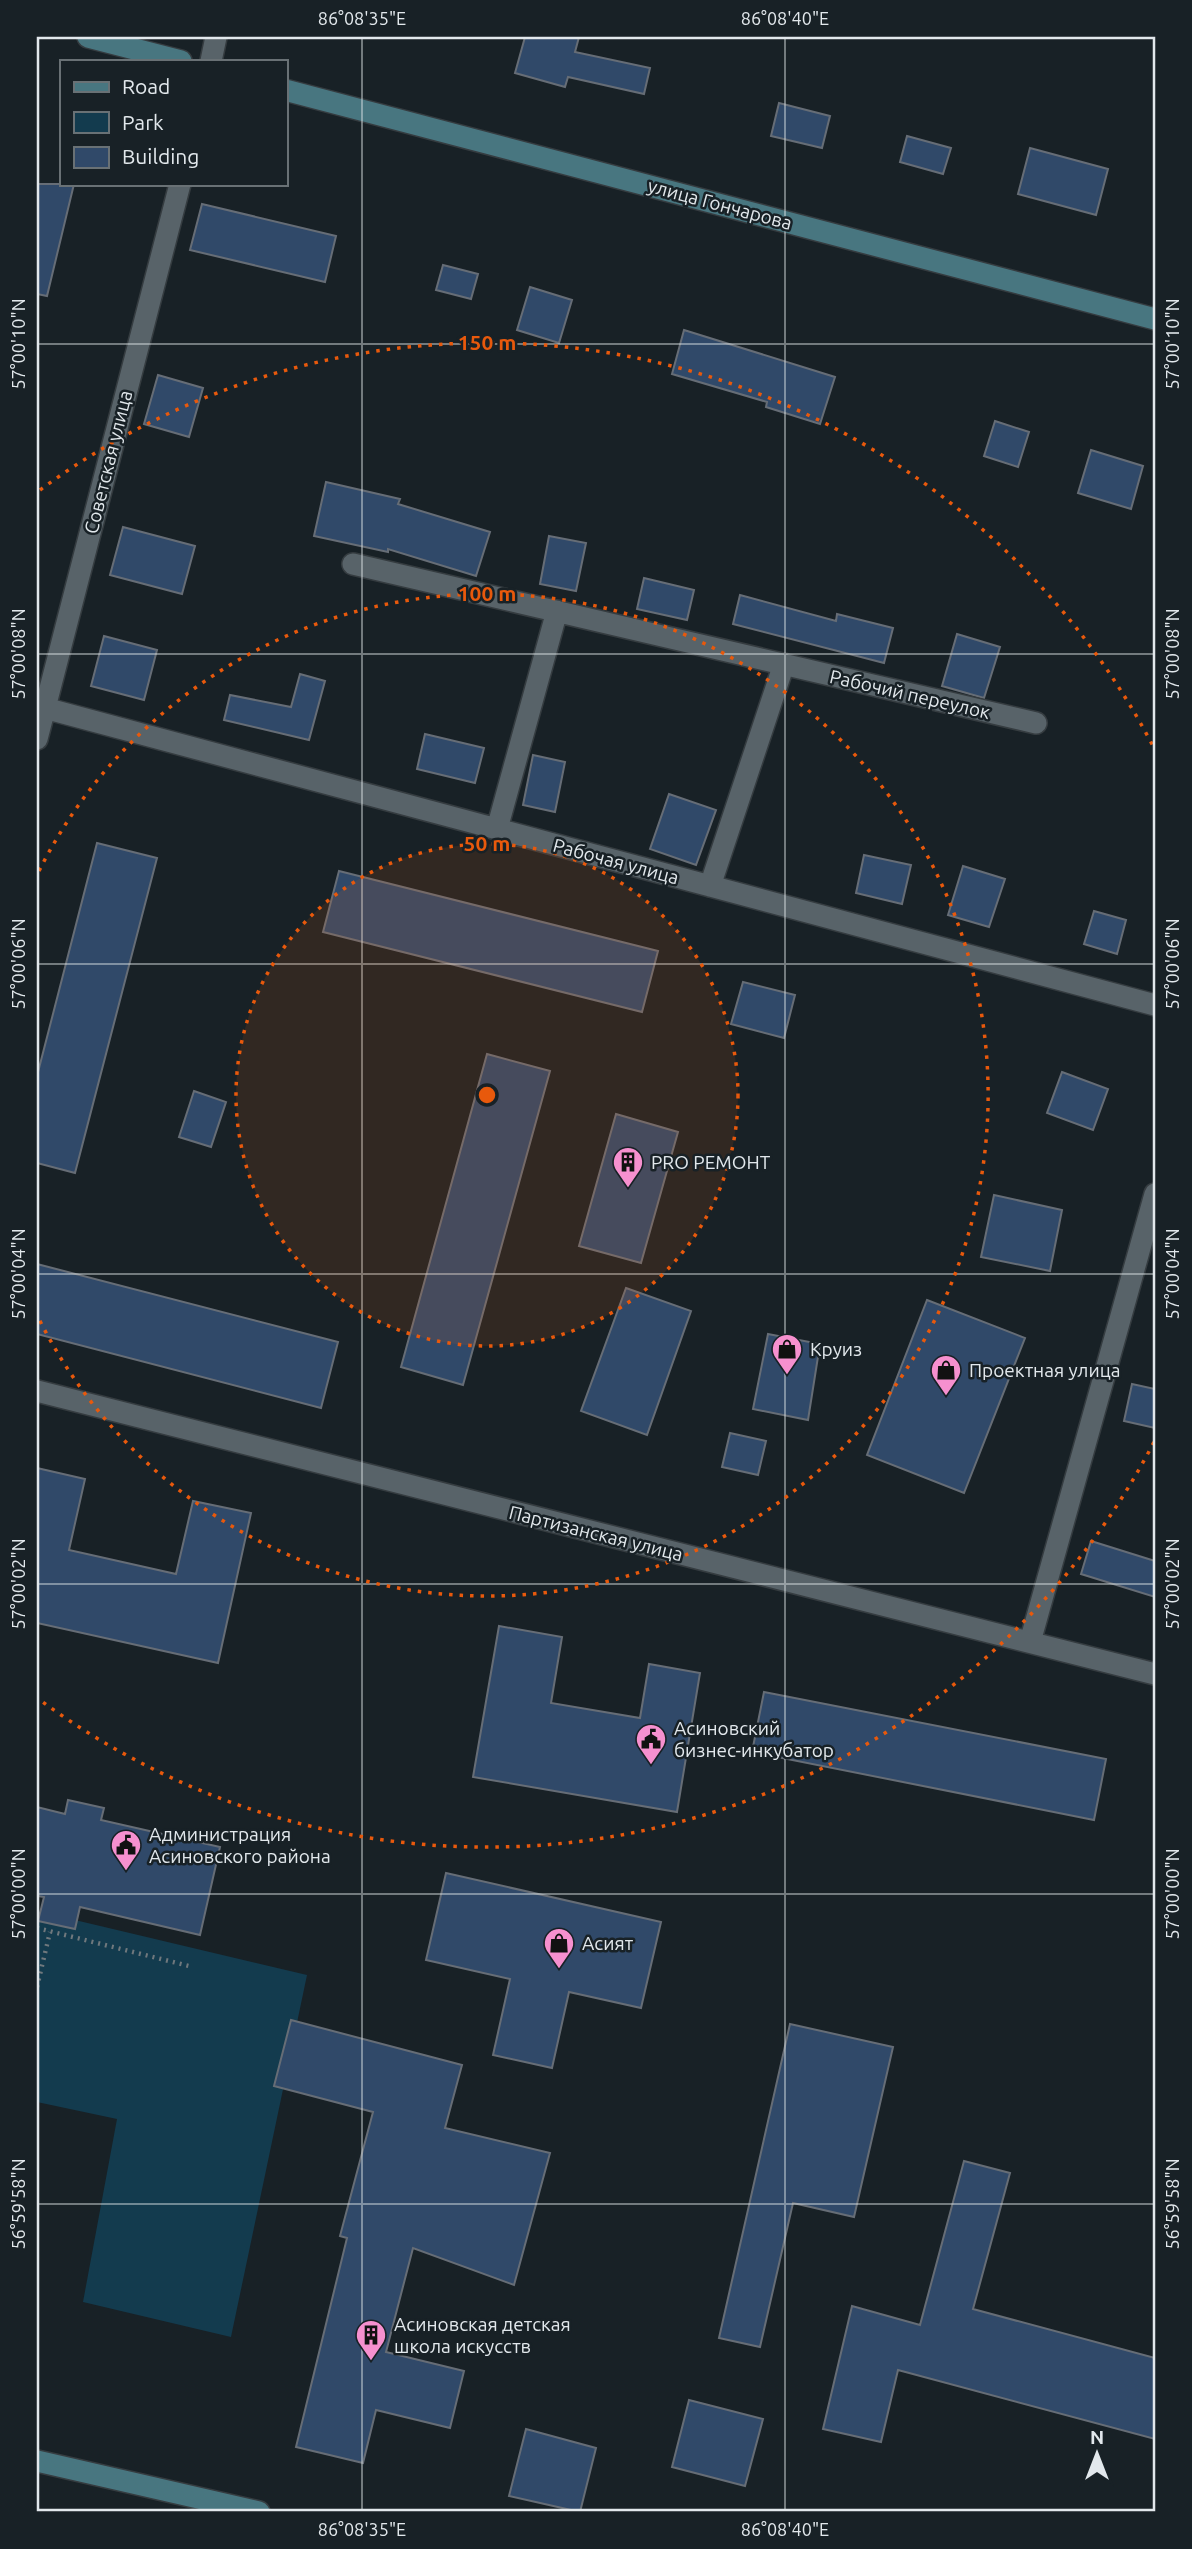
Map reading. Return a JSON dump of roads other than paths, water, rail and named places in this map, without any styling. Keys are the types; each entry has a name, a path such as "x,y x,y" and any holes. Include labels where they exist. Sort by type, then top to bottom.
{"street":[{"path":"88,37 177,60"},
{"path":"211,60 216,37"},
{"name":"улица Гончарова","path":"287,91 1155,319"},
{"name":"Советская улица","path":"37,739 41,707 179,186"},
{"name":"Рабочий переулок","path":"353,564 1036,723"},
{"path":"497,829 557,611"},
{"path":"710,886 784,664"},
{"name":"Рабочая улица","path":"41,707 1155,1005"},
{"path":"1030,1642 1155,1194"},
{"name":"Партизанская улица","path":"37,1391 1155,1674"},
{"path":"37,2460 259,2512"}],"place":[{"name":"PRO РЕМОНТ","path":"628,1189"},
{"name":"Круиз","path":"787,1376"},
{"name":"Проектная улица","path":"946,1397"},
{"name":"Асиновский бизнес-инкубатор","path":"651,1766"},
{"name":"Администрация Асиновского района","path":"126,1872"},
{"name":"Асият","path":"559,1970"},
{"name":"Асиновская детская школа искусств","path":"371,2362"}]}
